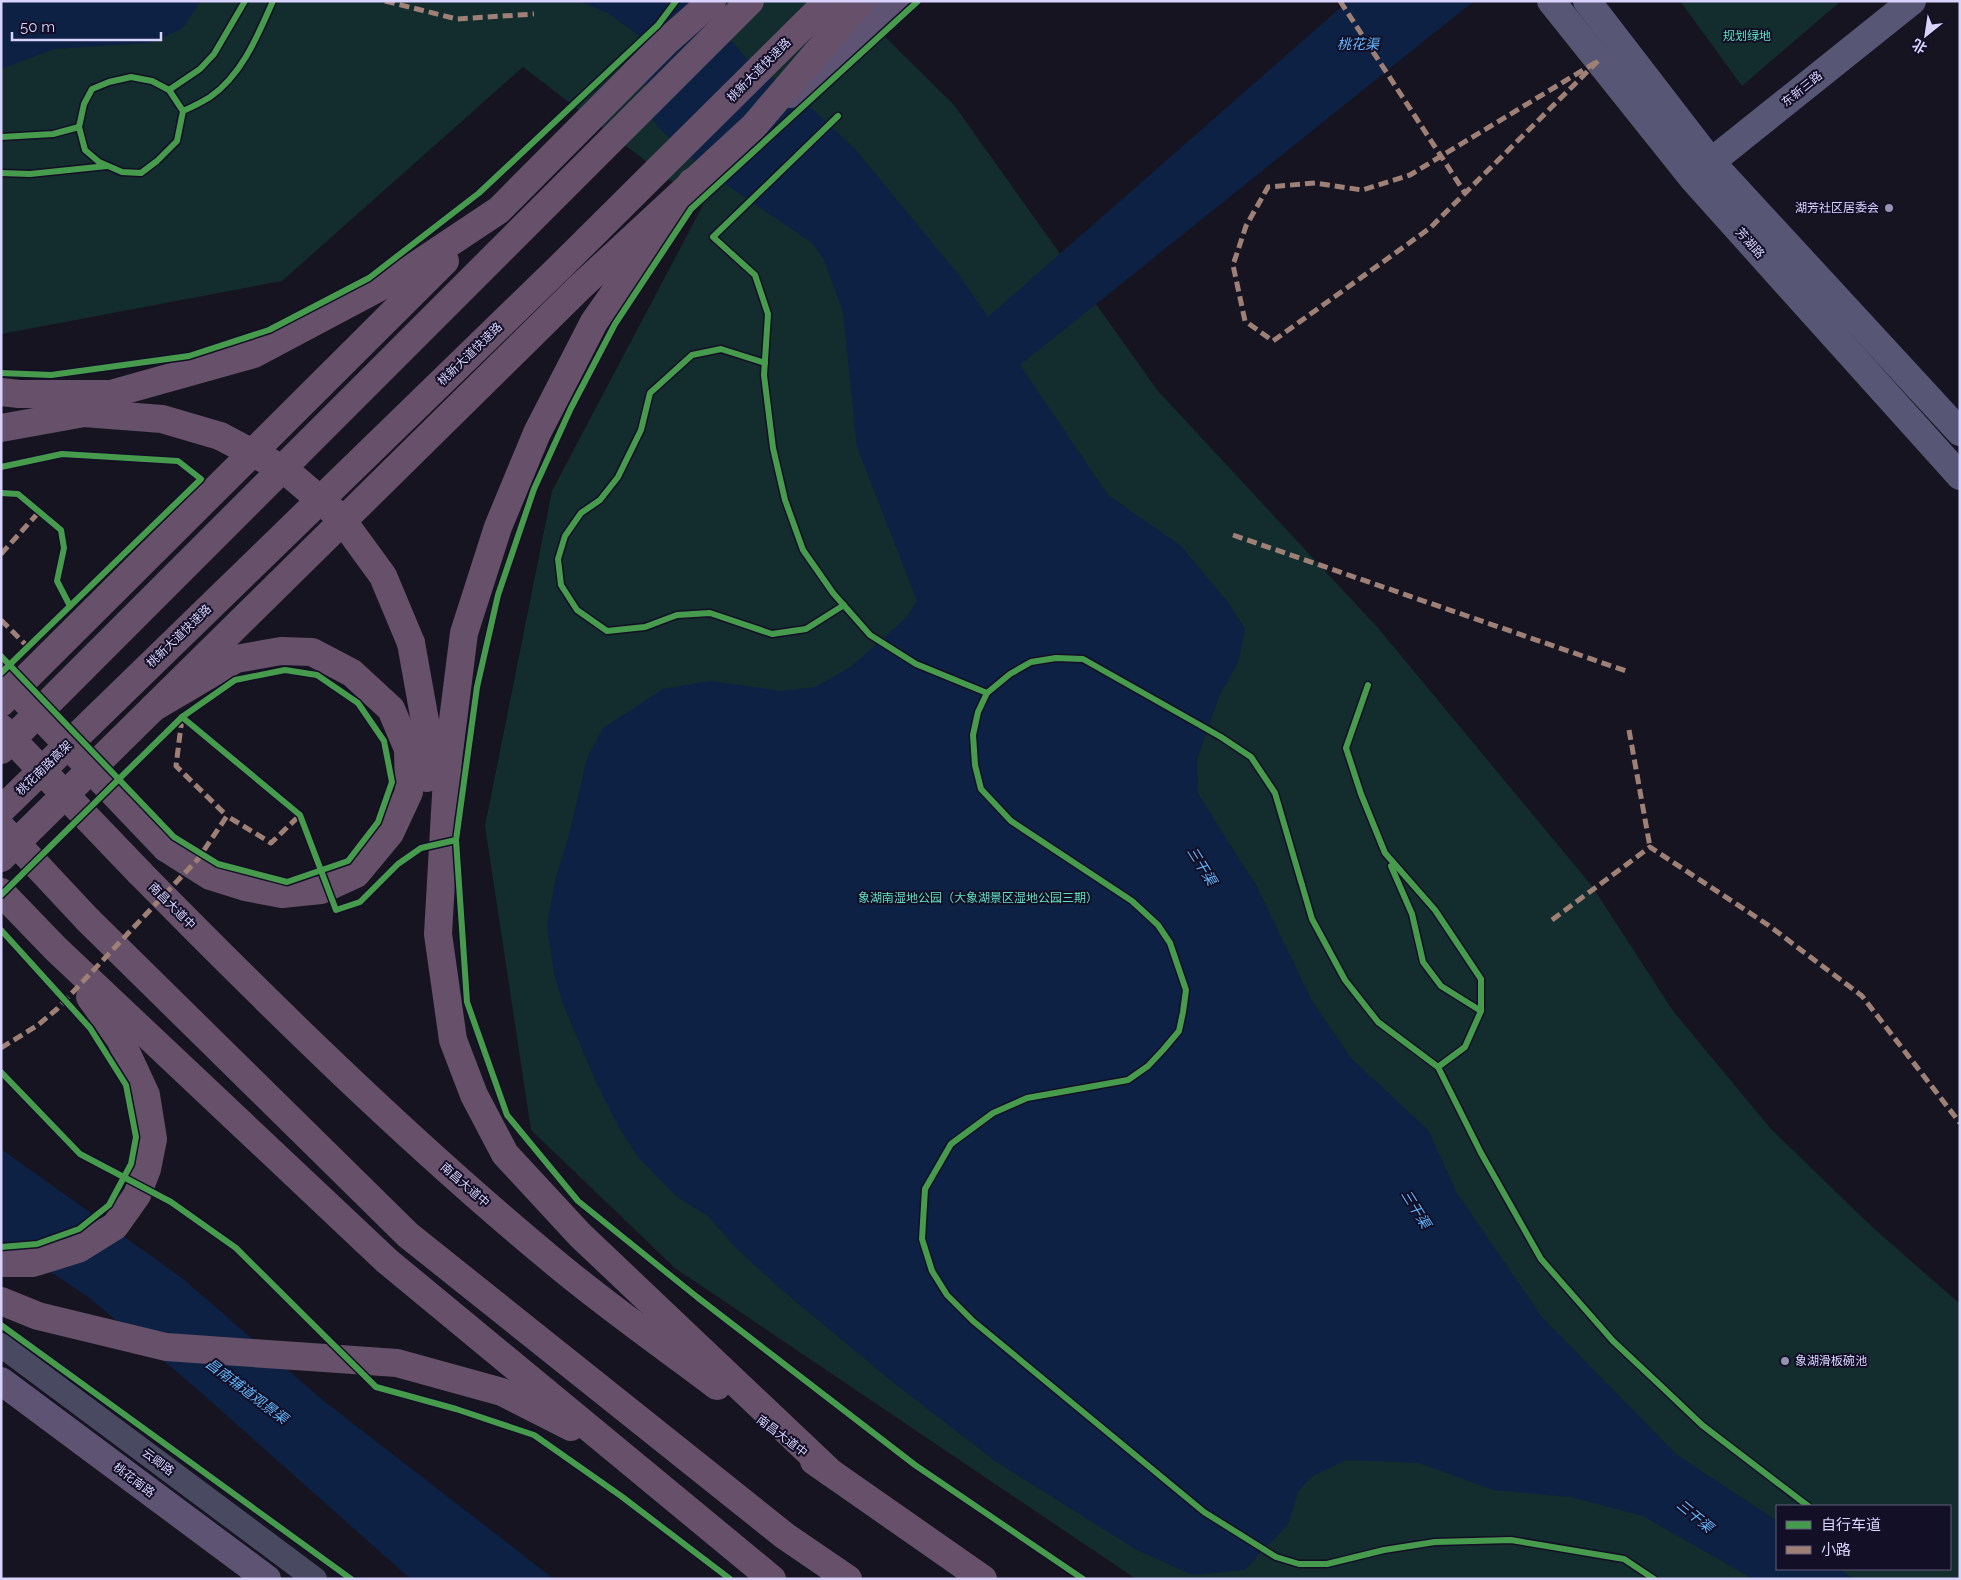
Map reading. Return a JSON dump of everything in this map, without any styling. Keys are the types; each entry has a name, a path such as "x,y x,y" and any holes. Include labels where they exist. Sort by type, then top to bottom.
{"highway":[{"path":"1,703 370,334 499,210 668,40 712,1"},
{"path":"1,750 750,1"},
{"name":"桃新大道快速路","path":"109,704 561,266 828,1"},
{"path":"1,858 580,287 754,126 861,1"},
{"path":"438,934 448,760 464,633 498,527 537,433 594,322 692,182"},
{"path":"1,392 19,394 112,394 254,354 397,278 499,210"},
{"path":"1,428 84,413 162,418 220,436 285,470 340,517 383,576 412,643 425,721 428,799 438,934 453,1040 474,1095 505,1154 580,1235 830,1472"},
{"path":"1,675 166,848 210,876 245,887 282,894 321,890 356,874 390,833 409,792 408,749 391,709 352,673 312,652 281,651 236,659 153,708"},
{"name":"桃花南路高架","path":"1,810 109,704"},
{"name":"南昌大道中","path":"1,728 279,1014 420,1145 548,1257 830,1472 983,1579"},
{"path":"1,826 88,920 408,1236 785,1536 848,1579"},
{"path":"1,892 56,949 387,1261 772,1579"},
{"path":"1,1263 33,1263 78,1249 115,1226 137,1194 147,1169 153,1139 146,1095 120,1039 56,949"},
{"path":"1,1301 38,1316 166,1348 397,1363 502,1392 580,1432 772,1579"}],"main road":[{"path":"668,40 699,1"},
{"path":"754,126 858,38 898,1"},
{"name":"桃花南路","path":"1,1381 267,1579"}],"street":[{"name":"芳湖路","path":"1550,1 1703,171 1960,476"},
{"name":"芳湖路","path":"1587,1 1703,171 1960,432"},
{"name":"东新三路","path":"1703,171 1912,1"},
{"name":"云卿路","path":"1,1345 315,1579"}],"green space":[{"name":"象湖南湿地公园（大象湖景区湿地公园三期）","path":"1,1 849,1 954,105 1158,391 1378,628 1592,886 1673,1011 1771,1129 1870,1225 1960,1304 1960,1579 1136,1579 675,1268 531,1130 485,826 552,491 703,205 523,67 282,281 1,334"},
{"name":"规划绿地","path":"1680,1 1841,1 1742,86"}],"water":[{"path":"1,1 201,1 182,29 149,43 54,49 1,69"},
{"path":"578,1 694,1 702,7 748,60 805,102 856,150 962,279 988,317 1348,1 1474,1 1020,365 1108,495 1181,546 1227,601 1245,629 1238,663 1220,694 1197,759 1198,794 1256,885 1312,1001 1352,1059 1428,1130 1457,1193 1541,1316 1677,1455 1776,1520 1776,1570 1841,1570 1853,1579 1753,1579 1643,1516 1571,1497 1493,1490 1419,1463 1346,1460 1311,1477 1298,1492 1288,1524 1245,1570 1192,1575 1135,1549 995,1461 895,1384 783,1291 734,1246 708,1216 677,1197 638,1157 617,1124 597,1084 563,1004 554,974 547,925 556,877 569,835 587,758 603,728 663,689 710,681 781,691 815,687 852,666 907,617 917,601 857,447 843,312 823,258 812,243 705,170 662,131 651,117 638,35 608,13"},
{"name":"昌南辅道观景渠","path":"1,1149 182,1278 320,1398 554,1579 412,1579 406,1575 197,1389 91,1299 1,1239"}],"marked path":[{"path":"385,1 457,19 534,14"},
{"path":"1340,1 1465,193"},
{"path":"1598,61 1430,228 1273,341 1245,321 1233,265 1246,226 1268,187 1315,183 1362,190 1410,175 1598,61"},
{"path":"1,554 39,512"},
{"path":"1233,535 1626,671"},
{"path":"1,620 28,647"},
{"path":"182,718 176,766 227,816"},
{"path":"1629,730 1650,847"},
{"path":"1,1048 38,1025 57,1009 198,859 227,816 271,843 300,815"},
{"path":"1552,920 1650,847 1768,925 1862,996 1960,1123"}],"cycle path":[{"path":"169,90 200,69 214,54 245,1"},
{"path":"183,111 169,90 152,81 131,77 109,82 92,89 84,104 79,127 85,150 99,162 122,172 141,173 157,161 177,141 183,111 210,97 231,78 240,66 255,41 273,1"},
{"path":"1,373 51,375 189,356 269,330 369,278 479,193 658,25 676,1"},
{"path":"182,717 300,815 336,910 360,902 398,864 421,848 456,840 477,687 498,595 534,489 571,408 615,324 691,209 918,1"},
{"path":"838,116 713,237 755,275 768,314 764,375 773,448 785,500 803,550 833,593 870,635 916,664 987,693"},
{"path":"1,137 53,134 79,127"},
{"path":"1,173 30,174 107,166"},
{"path":"765,363 721,349 692,355 650,393 641,430 618,477 600,500 581,513 565,536 558,559 561,585 577,610 607,631 645,627 677,615 710,613 772,634 806,629 844,605"},
{"path":"1,467 62,454 178,461 201,479 1,673"},
{"path":"1,493 18,494 61,530 64,548 57,581 70,606"},
{"path":"1,656 174,837 218,864 287,882 348,861 378,822 392,782 384,741 358,703 317,675 285,670 235,680 182,717 1,895"},
{"path":"1654,1579 1624,1559 1511,1540 1435,1542 1384,1550 1327,1564 1299,1564 1276,1557 1204,1512 973,1321 947,1295 932,1271 922,1239 925,1189 951,1144 993,1113 1027,1098 1128,1080 1148,1066 1179,1031 1186,990 1170,943 1158,925 1132,901 1011,821 981,789 975,765 973,735 978,712 987,693 1010,674 1031,662 1056,658 1083,659 1221,737 1251,757 1275,793 1312,919 1345,980 1378,1022 1438,1067 1481,1153 1541,1259 1613,1341 1702,1425 1807,1505"},
{"path":"1368,685 1346,748 1361,794 1385,853 1435,910 1481,979 1481,1011 1465,1047 1438,1067"},
{"path":"456,840 467,1002 507,1115 578,1201 697,1297 915,1465 1083,1579"},
{"path":"1391,866 1412,914 1423,962 1441,986 1481,1011"},
{"path":"1,930 90,1028 126,1085 136,1137 131,1164 109,1205 79,1229 37,1244 1,1247"},
{"path":"1,1072 80,1154 171,1202 236,1248 376,1387 456,1409 534,1435 621,1496 730,1579"},
{"path":"1,1325 351,1579"}],"place":[{"name":"湖芳社区居委会","path":"1889,208"},
{"name":"象湖滑板碗池","path":"1785,1361"}],"water label":[{"name":"桃花渠","path":"1358,44"},
{"name":"三干渠","path":"1202,866"},
{"name":"三干渠","path":"1416,1209"},
{"name":"三干渠","path":"1695,1516"}]}
